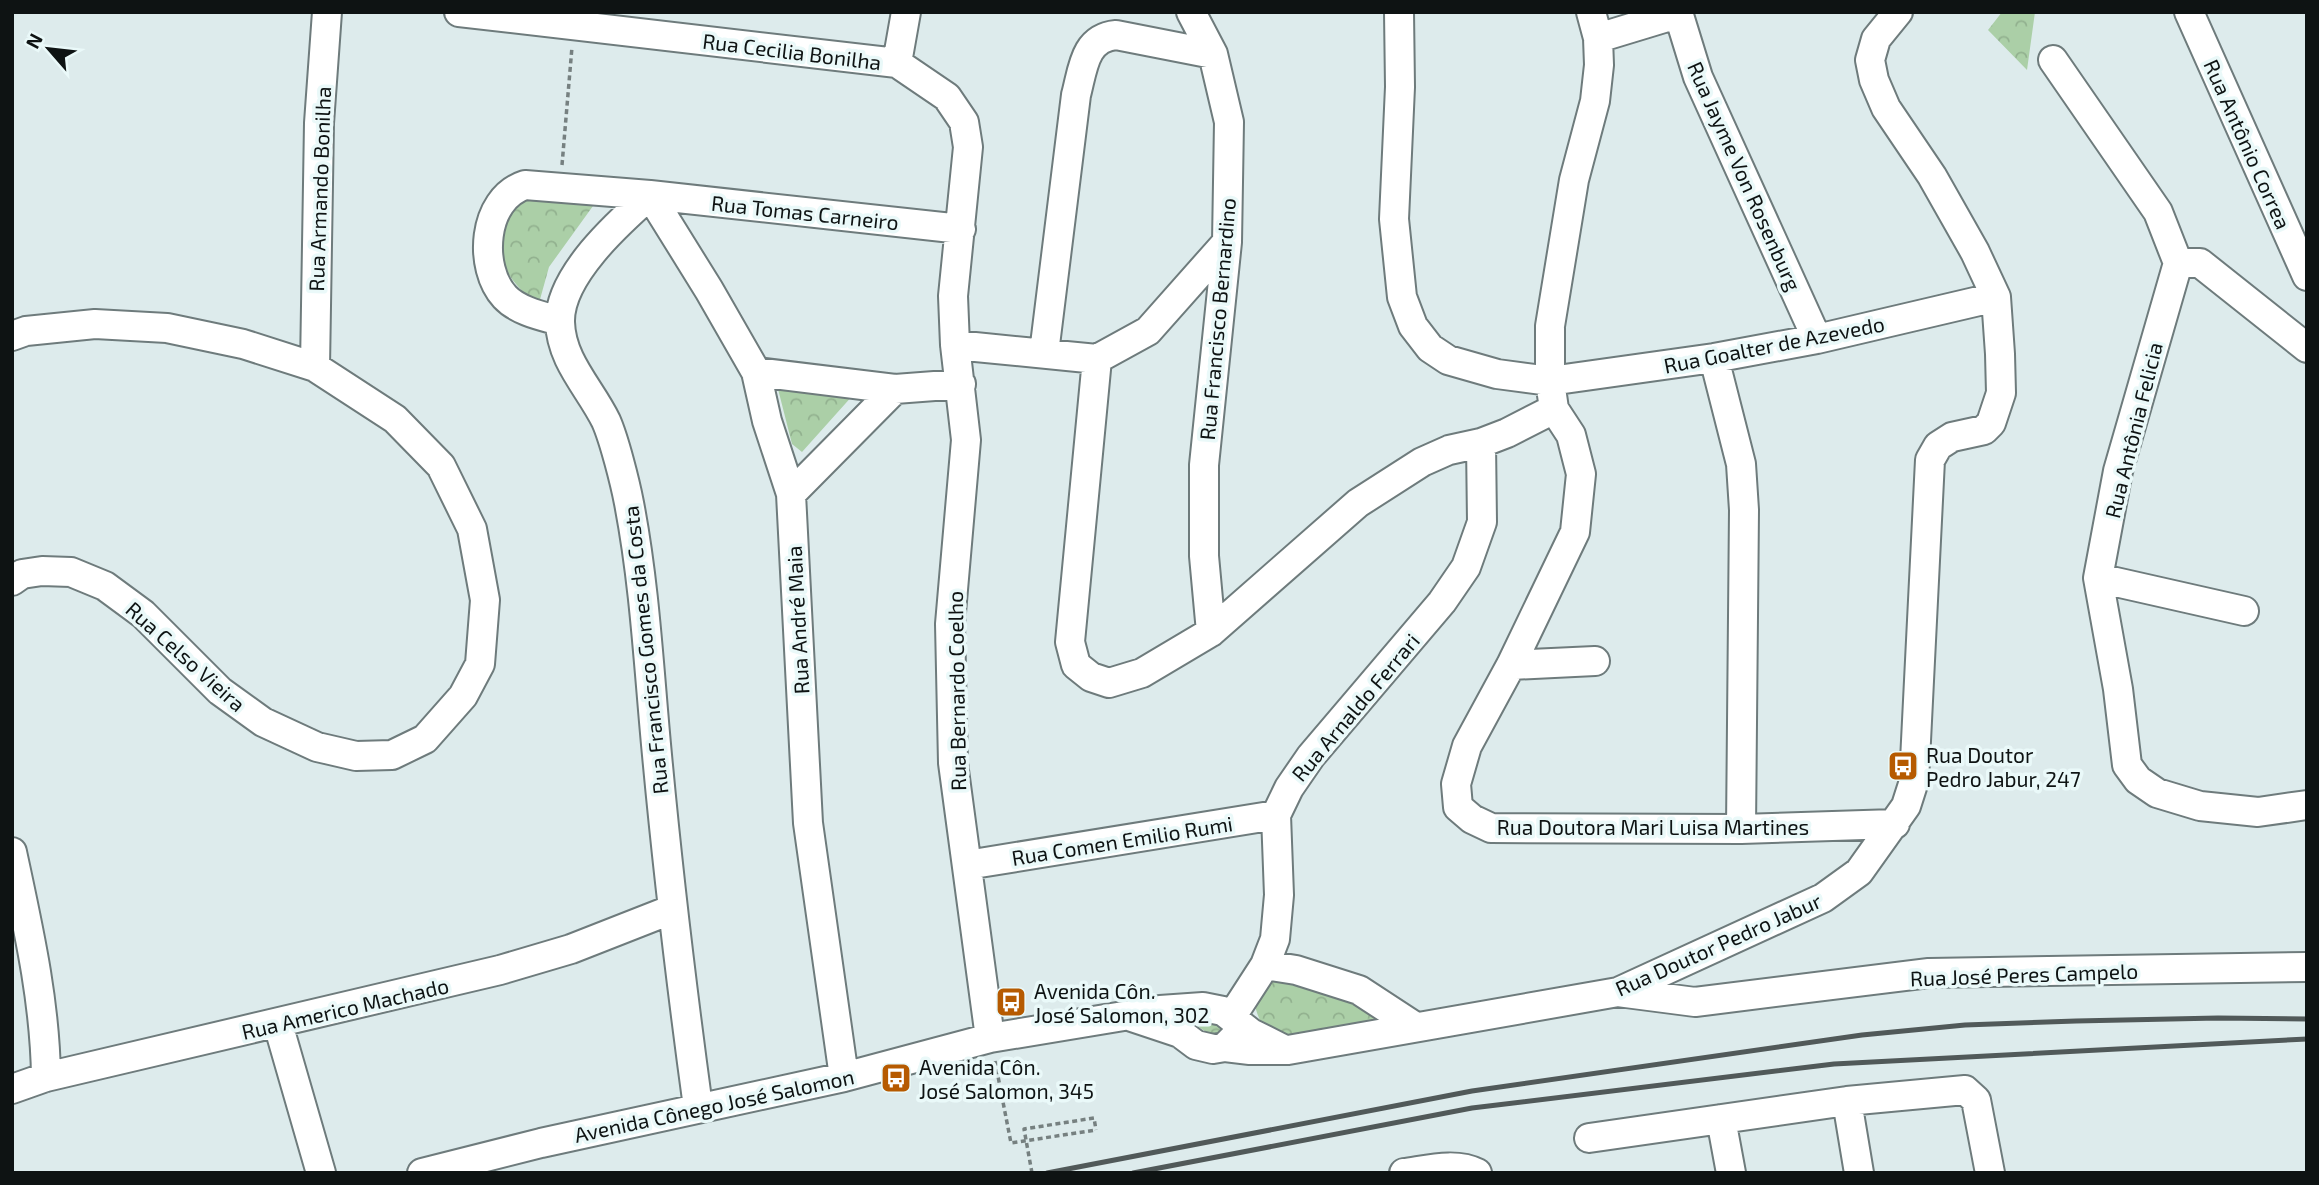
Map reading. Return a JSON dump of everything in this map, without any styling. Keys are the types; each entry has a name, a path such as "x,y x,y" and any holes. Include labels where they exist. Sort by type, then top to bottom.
{"street":[{"name":"Rua Armando Bonilha","path":"315,367 319,123 327,12"},
{"name":"Rua Cecilia Bonilha","path":"459,12 897,63 947,97 964,122 968,147 953,296 955,345 961,384"},
{"path":"897,63 906,12"},
{"name":"Rua Francisco Bernardino","path":"1191,12 1213,54 1229,122 1227,242 1204,465 1204,556 1211,632"},
{"name":"Rua Goalter de Azevedo","path":"1399,12 1400,86 1394,219 1402,297 1413,327 1430,348 1448,360 1497,374 1550,381 1714,358 1817,339 1996,297"},
{"path":"1898,12 1877,39 1870,60 1874,80 1886,108 1932,176 1975,252 1996,297"},
{"name":"Rua Antônio Correa","path":"2189,12 2307,276"},
{"path":"1594,25 1678,13"},
{"name":"Rua Jayme Von Rosenburg","path":"1678,13 1699,77 1817,339"},
{"name":"Rua Doutora Mari Luisa Martines","path":"1594,25 1599,65 1595,101 1574,180 1550,326 1550,381 1554,409 1571,435 1581,474 1575,532 1511,664 1467,746 1456,784 1458,807 1472,819 1491,828 1741,829 1895,824"},
{"path":"1044,353 1076,95 1087,55 1095,43 1104,37 1116,35 1213,54"},
{"path":"2053,60 2158,212 2178,263 2200,263 2307,348"},
{"name":"Rua Tomas Carneiro","path":"560,321 530,312 507,300 496,286 490,267 489,237 494,216 505,197 525,185 650,195 961,229"},
{"path":"560,321 562,304 587,260 602,241 650,195"},
{"name":"Rua André Maia","path":"650,195 756,372 767,421 790,494 808,823 844,1077"},
{"path":"955,345 1097,359 1148,331 1227,242"},
{"name":"Rua Antônia Felicia","path":"2178,263 2118,471 2098,578 2118,689 2127,765 2138,780 2157,793 2200,806 2258,813 2307,805"},
{"name":"Rua Doutor Pedro Jabur","path":"1225,1047 1251,1051 1288,1050 1618,992 1823,898 1859,872 1906,806 1914,781 1930,460 1938,446 1952,437 1984,430 1991,423 2001,393 1996,297"},
{"name":"Rua Francisco Gomes da Costa","path":"560,321 563,342 571,363 607,422 629,500 642,588 678,959 698,1107"},
{"name":"Rua Celso Vieira","path":"12,336 26,331 95,324 167,328 243,344 315,367 395,419 441,466 472,529 485,600 480,664 463,696 425,739 392,755 356,756 317,747 263,722 220,691 143,614 105,586 72,572 15,569"},
{"path":"1714,358 1741,464 1744,510 1741,829"},
{"path":"1097,359 1070,642 1076,665 1091,677 1109,683 1142,673 1211,632 1358,503 1422,461 1448,450 1480,443 1507,433 1554,409"},
{"path":"756,372 895,389 961,384"},
{"name":"Rua Bernardo Coelho","path":"961,384 966,440 950,624 953,763 990,1038"},
{"path":"790,494 895,389"},
{"name":"Rua Arnaldo Ferrari","path":"1235,1019 1265,965 1275,939 1279,895 1276,815 1289,788 1311,756 1442,602 1466,567 1482,522 1480,443"},
{"path":"2098,578 2244,611"},
{"path":"1511,664 1595,661"},
{"name":"Rua Comen Emilio Rumi","path":"967,865 1276,815"},
{"path":"12,852 39,983 46,1032 46,1077"},
{"name":"Rua Americo Machado","path":"12,1089 46,1077 500,970 571,948 673,909"},
{"path":"1265,965 1296,970 1359,990 1414,1026"},
{"name":"Rua José Peres Campelo","path":"1618,992 1695,1002 1929,973 2307,967"},
{"path":"1235,1019 1238,1034 1232,1043 1225,1047 1213,1049 1196,1045 1181,1033 1182,1021 1193,1008 1211,1008 1235,1019 1264,1041 1288,1050"},
{"name":"Avenida Cônego José Salomon","path":"422,1173 698,1107 844,1077 990,1038 1160,1010 1193,1008"},
{"name":"Avenida Cônego José Salomon","path":"1129,1017 1181,1033"},
{"path":"278,1024 321,1173"},
{"path":"1589,1138 1847,1101 1965,1090 1976,1100 1990,1173"},
{"path":"1847,1101 1859,1173"},
{"path":"1721,1119 1731,1173"},
{"path":"1404,1173 1444,1167 1469,1168 1477,1173"}],"path":[{"path":"560,188 573,26"},
{"path":"990,1038 1011,1143 1096,1130 1094,1118 1024,1129 1032,1173"}],"green space":[{"path":"2002,12 2035,12 2027,70 1988,30"},
{"path":"541,197 593,206 549,267 539,303 534,303 515,284 506,268 500,225 521,199"},
{"path":"778,389 854,394 802,452 792,444"},
{"path":"1284,974 1392,1017 1316,1033 1287,1036 1272,1033 1258,1017 1254,1001 1267,979"},
{"path":"1196,1016 1232,1021 1226,1036 1209,1034 1193,1023"}],"railway":[{"path":"1047,1173 1472,1091 1862,1035 1965,1025 2076,1021 2307,1019"},
{"path":"1133,1173 1472,1108 1834,1064 2307,1039"}],"place":[{"name":"Rua Doutor Pedro Jabur, 247","path":"1903,766"},
{"name":"Avenida Côn. José Salomon, 302","path":"1011,1002"},
{"name":"Avenida Côn. José Salomon, 345","path":"896,1078"}]}
